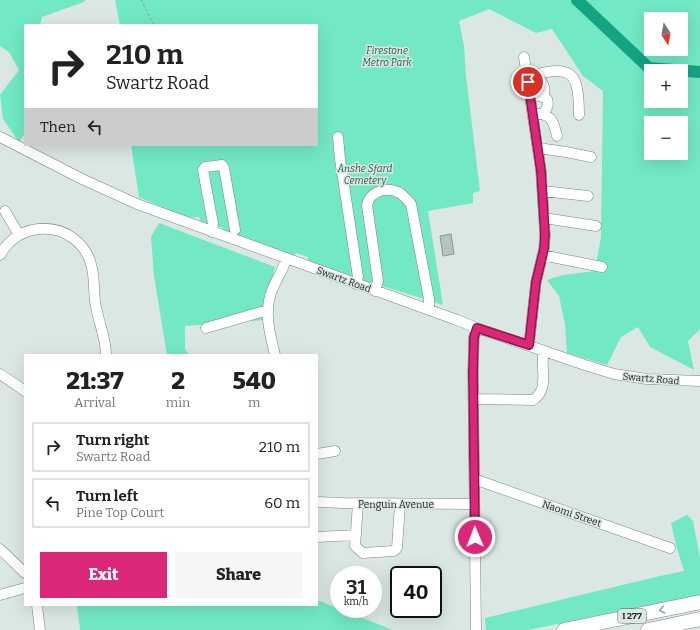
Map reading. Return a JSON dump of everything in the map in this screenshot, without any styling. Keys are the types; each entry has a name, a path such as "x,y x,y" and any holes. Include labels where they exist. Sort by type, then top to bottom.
{"highway":[{"name":"I 277","path":"564,630 700,602"},
{"name":"I 277","path":"648,630 700,619"}],"street":[{"path":"524,57 530,76 530,95 543,191 545,235 536,282 529,345"},
{"path":"530,76 554,71 562,71 571,75 576,83 580,115"},
{"path":"530,76 544,84 545,89 543,97"},
{"path":"530,95 547,99 548,103 544,113"},
{"path":"533,113 544,113 549,117 554,126 556,136"},
{"name":"Swartz Road","path":"0,137 113,194 137,204 477,328 599,370 633,378 700,382"},
{"path":"338,137 358,276 356,284"},
{"path":"538,148 591,157"},
{"path":"212,232 213,224 203,170 205,167 209,166 222,165 224,168 235,230"},
{"path":"376,291 378,281 367,205 371,196 378,191 387,189 400,193 410,204 429,299 429,310"},
{"path":"543,191 588,196"},
{"path":"5,211 19,235"},
{"path":"544,218 596,226"},
{"path":"0,256 10,242 19,235 36,229 51,229 70,236 84,248 92,268 96,307 105,342 106,354"},
{"path":"542,255 602,267"},
{"path":"274,354 267,313 271,294 286,258"},
{"path":"206,328 261,312 267,313"},
{"path":"476,630 473,353 474,337 477,328"},
{"path":"473,399 533,400 540,393 544,384 542,357 544,351"},
{"path":"0,374 24,390"},
{"path":"318,454 335,451"},
{"name":"Naomi Street","path":"474,479 670,548"},
{"name":"Penguin Avenue","path":"318,502 358,504 474,504"},
{"path":"358,504 355,546 363,553 394,551 396,548 400,504"},
{"path":"318,537 356,535"},
{"path":"2,555 24,572"},
{"path":"0,595 24,588"},
{"path":"37,606 40,630"}],"path":[{"path":"141,0 153,24"}],"green space":[{"path":"0,0 85,0 84,2 42,17 40,24 24,24 24,134 19,142 3,119 0,95 19,70 9,52 0,46"},
{"path":"115,0 700,0 700,329 688,341 694,370 650,347 638,327 621,337 607,365 567,353 565,324 559,296 547,280 563,275 595,271 601,237 603,91 583,76 552,29 536,33 489,9 459,21 464,46 466,76 480,191 473,193 473,203 428,211 443,305 366,281 363,283 308,262 308,257 296,253 294,256 224,233 223,228 200,221 199,217 187,218 139,197 131,146 318,146 318,24 120,24"},
{"path":"159,223 275,267 264,320 185,326 185,349 188,354 167,354 154,276 151,237"},
{"path":"687,515 693,521 700,558 700,595 528,630 486,630 485,618 684,571 671,523"},
{"path":"318,600 330,605 330,618 363,618 393,630 80,630 77,606 318,606"}],"building":[{"path":"451,234 454,254 443,256 440,236"}],"waterway":[{"path":"577,0 649,68 700,72"}],"route":[{"path":"475,537 474,337 477,328 529,345 533,320 536,282 544,249 545,235 541,171 528,82"}],"park label":[{"name":"Firestone Metro Park","path":"387,56"},
{"name":"Anshe Sfard Cemetery","path":"365,174"}]}
